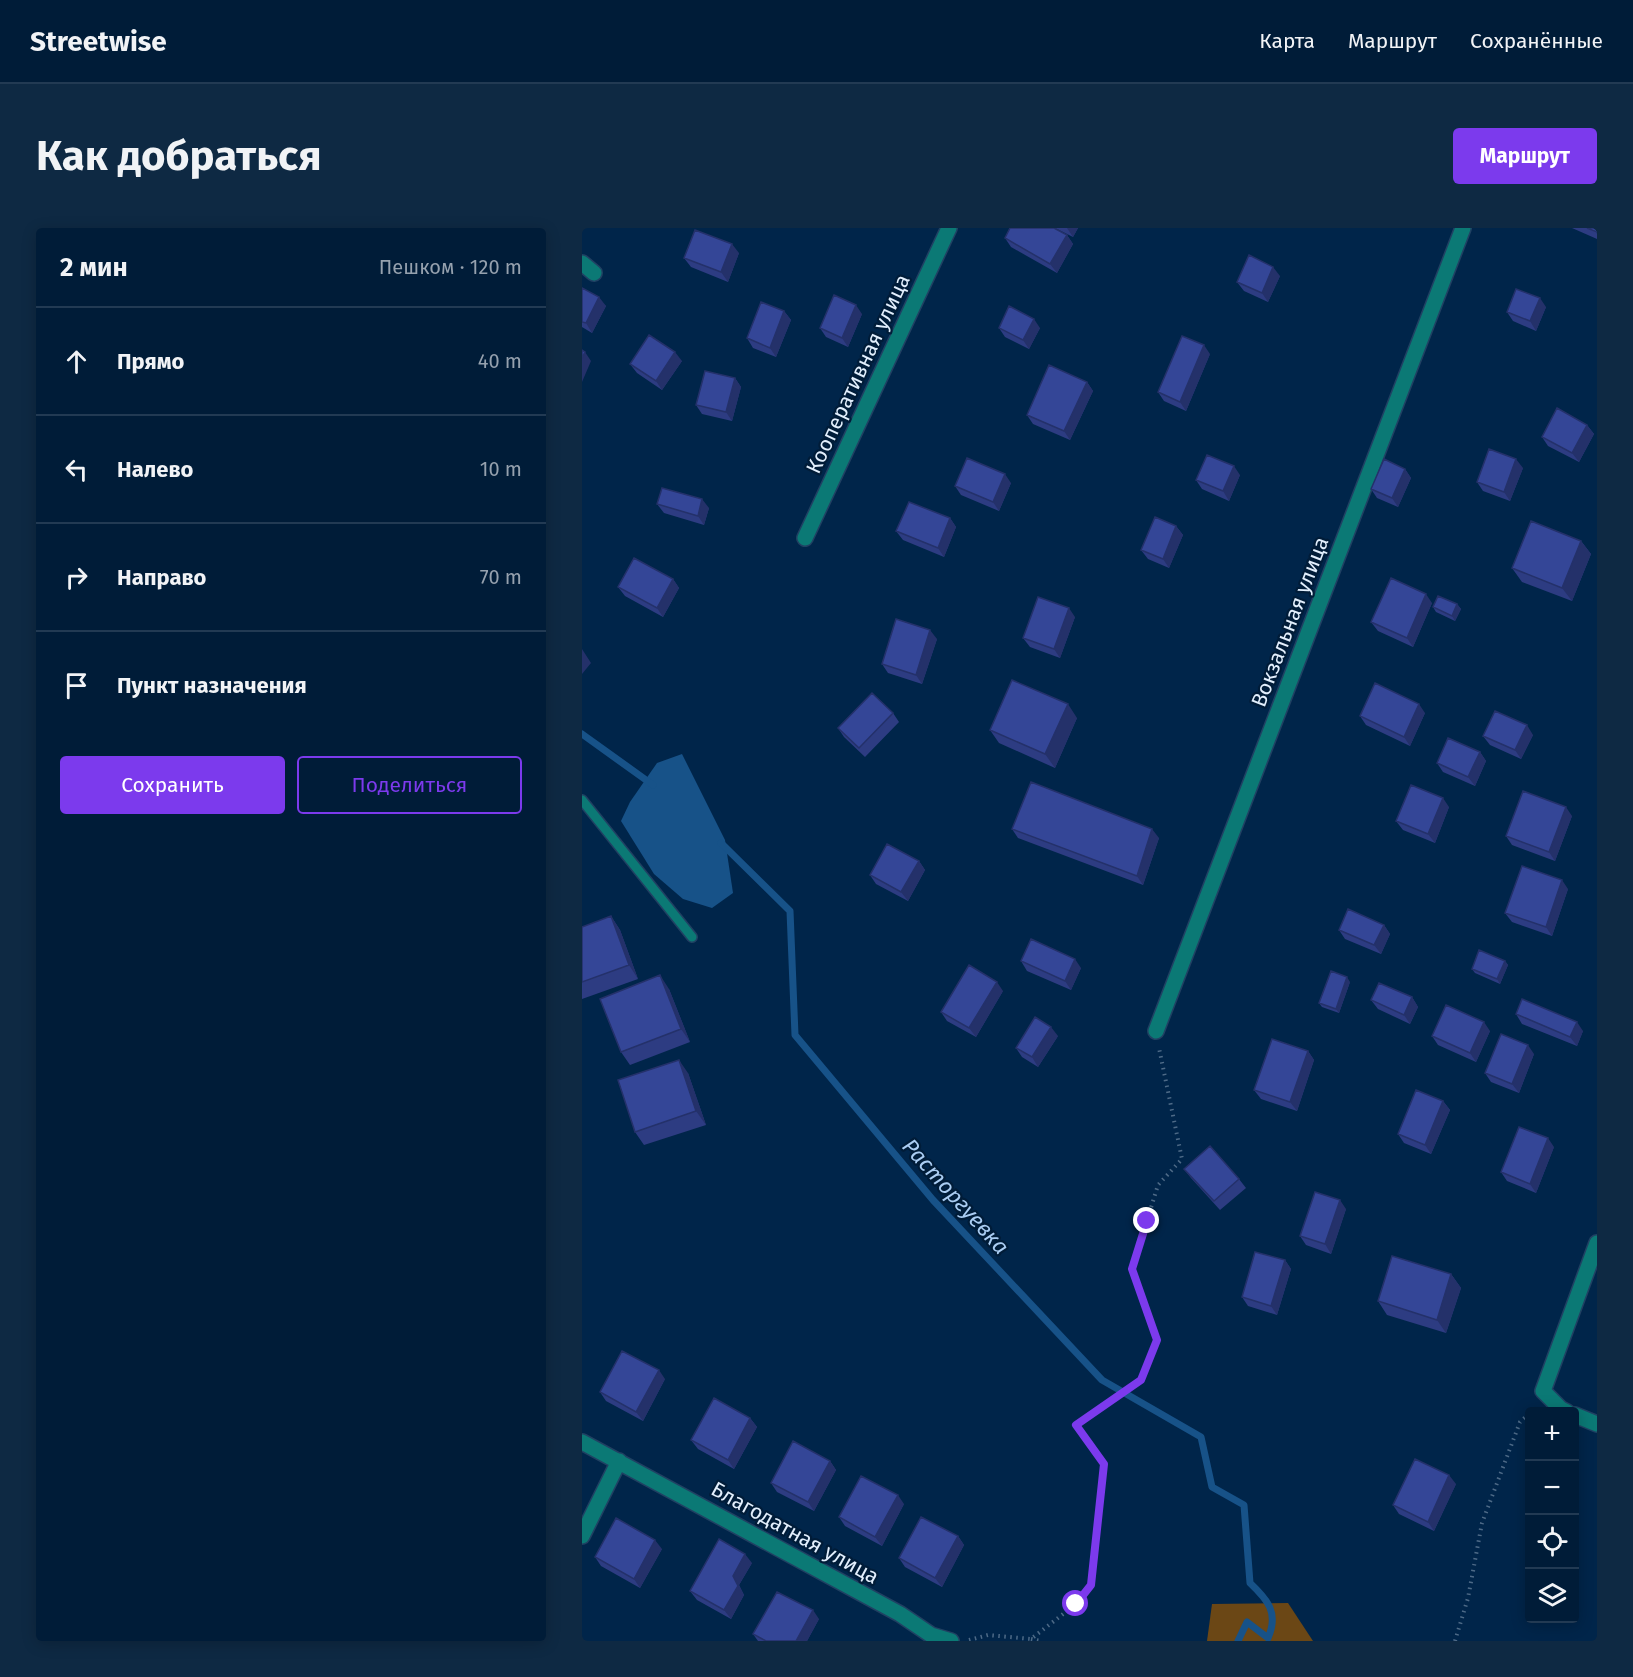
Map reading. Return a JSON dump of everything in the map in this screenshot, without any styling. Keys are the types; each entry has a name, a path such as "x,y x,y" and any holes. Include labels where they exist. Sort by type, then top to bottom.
{"street":[{"name":"Кооперативная улица","path":"805,538 949,228"},
{"name":"Вокзальная улица","path":"1156,1031 1463,228"},
{"path":"1559,1407 1543,1391 1597,1243"},
{"path":"1579,1417 1597,1424"},
{"name":"Благодатная улица","path":"582,1442 900,1614 929,1638 951,1641"},
{"path":"582,1536 619,1461"}],"lane":[{"path":"582,800 692,937"}],"path":[{"path":"1031,1639 1076,1604 1091,1585 1104,1464 1076,1425 1141,1380 1157,1340 1132,1269 1158,1185 1182,1159 1156,1031"},
{"path":"1455,1641 1468,1598 1482,1523 1520,1422 1525,1418"},
{"path":"965,1641 988,1635 1041,1641"}],"shaded area":[{"path":"1288,1603 1313,1641 1207,1641 1212,1604"}],"water":[{"path":"682,754 725,840 733,893 712,908 683,899 654,874 621,821 630,802 657,763"}],"building":[{"path":"1010,228 1054,228 1067,235 1050,264 1005,238"},
{"path":"695,230 732,244 721,272 684,258"},
{"path":"1249,255 1273,267 1262,293 1237,282"},
{"path":"582,288 599,297 586,323 582,322"},
{"path":"1516,289 1540,298 1530,321 1507,312"},
{"path":"834,295 856,305 842,338 820,328"},
{"path":"761,302 784,311 770,348 747,338"},
{"path":"1009,306 1034,319 1023,340 999,328"},
{"path":"649,335 675,352 656,381 630,364"},
{"path":"1182,336 1204,345 1180,402 1158,392"},
{"path":"1049,365 1087,382 1064,431 1027,415"},
{"path":"705,371 735,378 726,412 696,405"},
{"path":"1557,408 1587,425 1572,453 1542,437"},
{"path":"1489,449 1516,459 1504,492 1477,482"},
{"path":"1207,455 1234,466 1223,491 1196,480"},
{"path":"967,458 1005,474 993,502 955,486"},
{"path":"1384,459 1405,469 1392,498 1371,489"},
{"path":"662,488 702,499 698,516 657,504"},
{"path":"909,502 950,518 938,548 896,531"},
{"path":"1155,517 1176,526 1163,559 1141,550"},
{"path":"1531,521 1581,541 1562,588 1512,568"},
{"path":"634,558 673,579 657,608 618,587"},
{"path":"1391,578 1426,594 1407,638 1371,622"},
{"path":"1438,596 1457,604 1452,616 1433,607"},
{"path":"1038,597 1069,608 1054,649 1023,638"},
{"path":"896,619 930,630 916,675 882,664"},
{"path":"1012,680 1068,704 1045,754 990,730"},
{"path":"1375,683 1419,704 1404,737 1360,716"},
{"path":"872,693 893,713 859,748 838,728"},
{"path":"1495,711 1527,725 1515,750 1483,736"},
{"path":"1448,738 1480,752 1468,777 1437,763"},
{"path":"1031,782 1152,829 1137,876 1012,829"},
{"path":"1411,785 1443,798 1428,834 1396,821"},
{"path":"1523,791 1566,807 1549,852 1506,836"},
{"path":"887,844 919,861 901,892 870,875"},
{"path":"1522,866 1562,880 1546,927 1505,913"},
{"path":"1348,909 1384,925 1374,945 1339,930"},
{"path":"611,916 629,965 582,982 582,927"},
{"path":"1031,939 1075,959 1065,981 1021,961"},
{"path":"1479,950 1505,961 1497,979 1472,969"},
{"path":"969,965 997,982 969,1028 941,1012"},
{"path":"1331,971 1347,977 1336,1009 1319,1003"},
{"path":"660,975 681,1029 621,1052 600,999"},
{"path":"1379,983 1412,997 1404,1015 1371,1000"},
{"path":"1522,999 1577,1022 1570,1037 1516,1014"},
{"path":"1446,1005 1484,1022 1470,1053 1432,1036"},
{"path":"1035,1017 1051,1027 1032,1057 1016,1048"},
{"path":"1501,1034 1528,1045 1512,1084 1485,1073"},
{"path":"1272,1039 1308,1051 1290,1102 1254,1090"},
{"path":"679,1060 696,1111 635,1132 618,1080"},
{"path":"1416,1090 1443,1101 1425,1145 1398,1134"},
{"path":"1519,1127 1548,1138 1530,1184 1501,1172"},
{"path":"1210,1146 1239,1179 1214,1201 1184,1169"},
{"path":"1315,1192 1340,1200 1325,1244 1300,1236"},
{"path":"1255,1252 1285,1260 1271,1306 1242,1297"},
{"path":"1392,1256 1451,1274 1437,1320 1378,1301"},
{"path":"622,1351 659,1370 636,1412 600,1392"},
{"path":"714,1398 750,1418 728,1460 691,1440"},
{"path":"793,1441 830,1461 808,1502 771,1483"},
{"path":"1415,1459 1449,1475 1428,1522 1393,1505"},
{"path":"861,1476 898,1495 875,1537 839,1517"},
{"path":"921,1517 958,1536 935,1578 899,1558"},
{"path":"616,1518 655,1540 634,1579 595,1557"},
{"path":"719,1539 745,1554 733,1576 738,1586 724,1610 690,1591"},
{"path":"777,1592 813,1610 796,1641 766,1641 753,1634"}],"waterway":[{"name":"Расторгуевка","path":"582,734 653,785"},
{"name":"Расторгуевка","path":"721,843 790,911 795,1035 933,1200 1102,1380 1201,1437 1212,1487 1244,1505 1250,1583 1267,1601 1272,1614 1268,1638 1247,1622 1238,1641"}],"route":[{"path":"1076,1604 1091,1585 1104,1464 1076,1425 1141,1380 1157,1340 1132,1269 1147,1221"}]}
